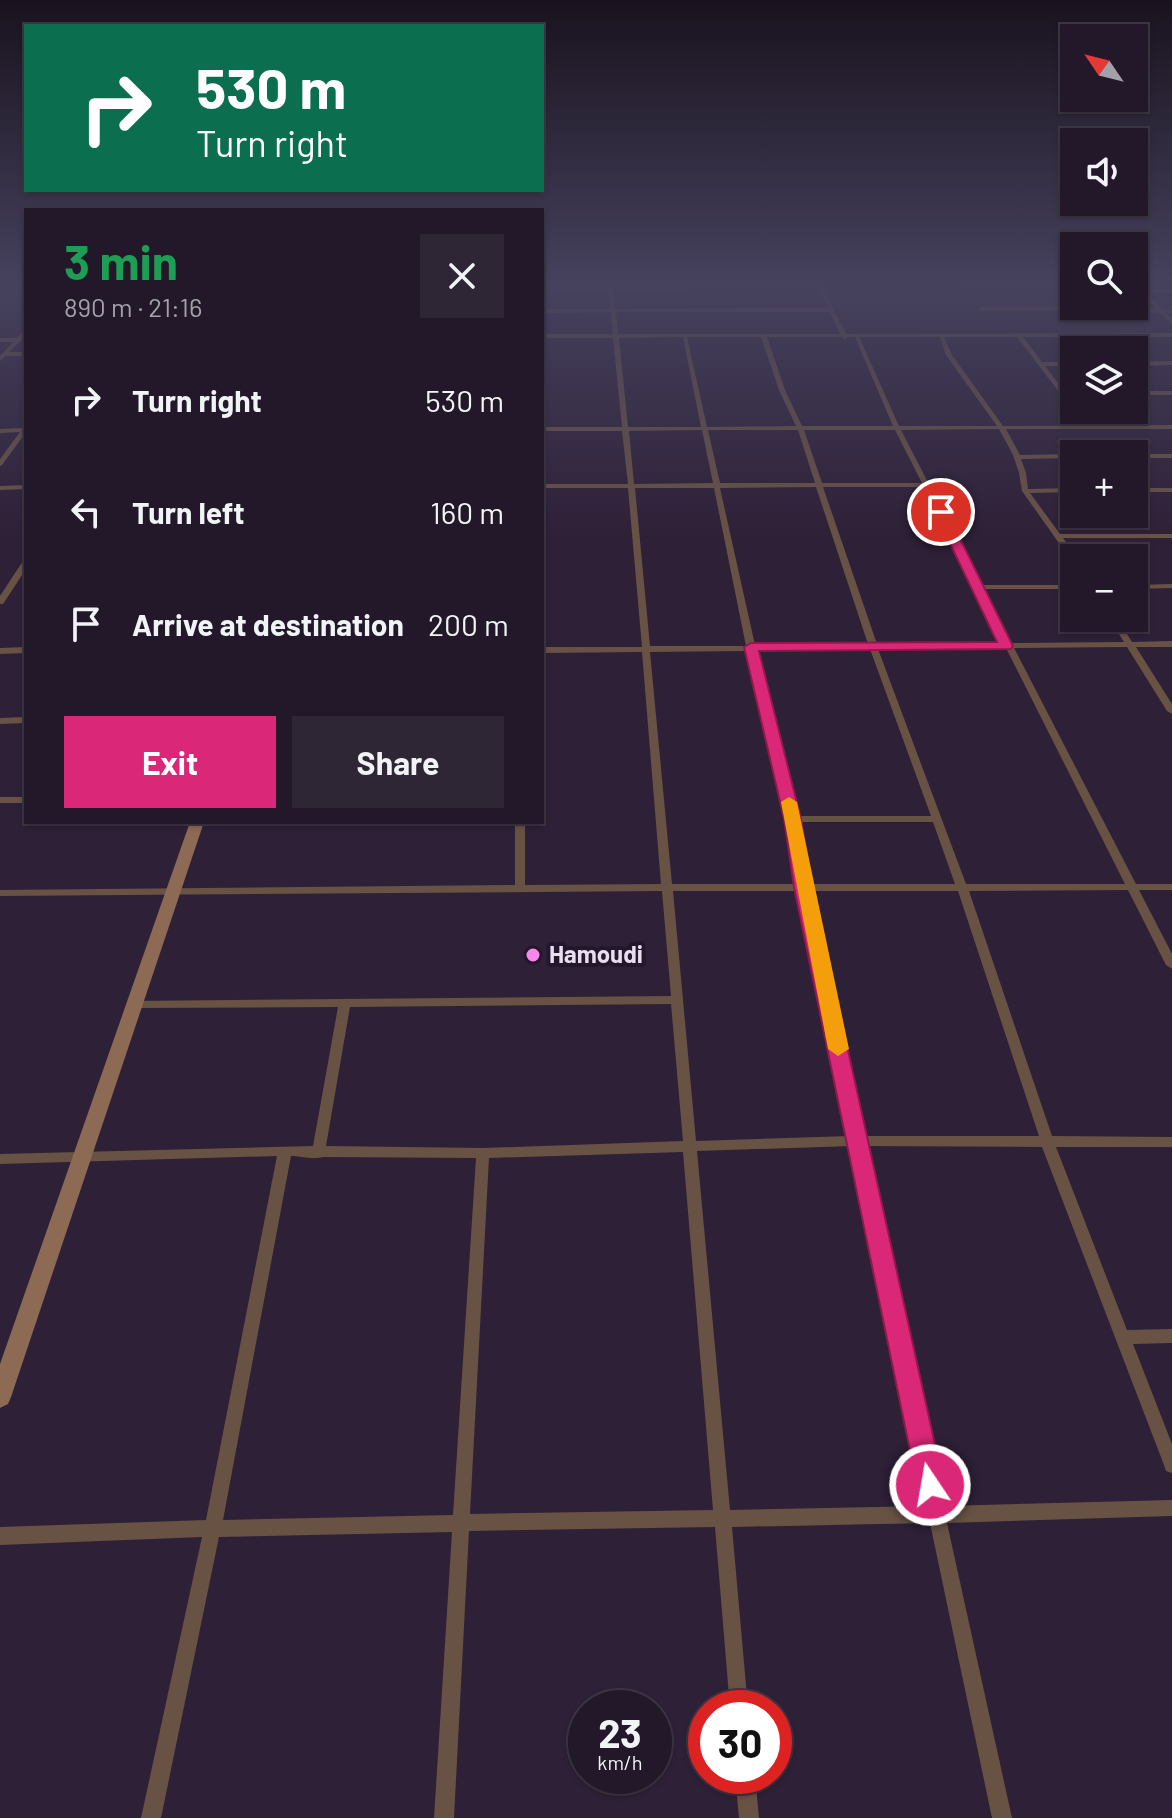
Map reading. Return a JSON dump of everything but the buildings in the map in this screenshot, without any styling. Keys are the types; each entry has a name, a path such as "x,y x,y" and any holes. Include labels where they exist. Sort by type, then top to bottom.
{"street":[{"path":"618,367 626,429 737,1690"},
{"path":"691,367 751,647 793,819 803,887 1002,1818"},
{"path":"776,367 800,428 873,646 963,890 1047,1142 1172,1465"},
{"path":"870,367 896,426 980,587 1006,646 1172,965"},
{"path":"957,367 1001,429 1028,477 1025,491 1064,544"},
{"path":"1042,367 1060,389"},
{"path":"1148,393 1172,393"},
{"path":"1087,424 1090,428"},
{"path":"544,429 1172,427"},
{"path":"0,431 24,430"},
{"path":"0,464 24,431"},
{"path":"1017,457 1060,456"},
{"path":"1148,456 1172,456"},
{"path":"544,486 927,485"},
{"path":"0,488 24,487"},
{"path":"1025,491 1060,490"},
{"path":"1148,490 1172,490"},
{"path":"1059,536 1172,536"},
{"path":"0,602 24,566"},
{"path":"1148,587 1172,586"},
{"path":"980,587 1060,587"},
{"path":"1121,632 1172,711"},
{"path":"544,650 1172,644"},
{"path":"0,651 24,650"},
{"path":"0,721 24,720"},
{"path":"0,800 24,800"},
{"path":"793,819 938,819"},
{"path":"0,1397 196,824"},
{"path":"520,824 520,888"},
{"path":"0,904 3,893 665,886 963,890 1172,887"},
{"path":"135,1004 675,1000"},
{"path":"318,1153 345,1003"},
{"path":"0,1159 285,1151 483,1153 858,1141 1172,1142"},
{"path":"151,1818 213,1527 285,1151"},
{"path":"444,1818 483,1153"},
{"path":"1123,1337 1172,1336"},
{"path":"0,1536 462,1521 721,1521 1172,1508"},
{"path":"747,1794 749,1818"}],"slow traffic":[{"path":"789,802 803,887 838,1049"}],"place":[{"name":"Hamoudi","path":"533,955"}],"route":[{"path":"930,1485 803,887 793,819 751,647 1006,646 941,512"}]}
